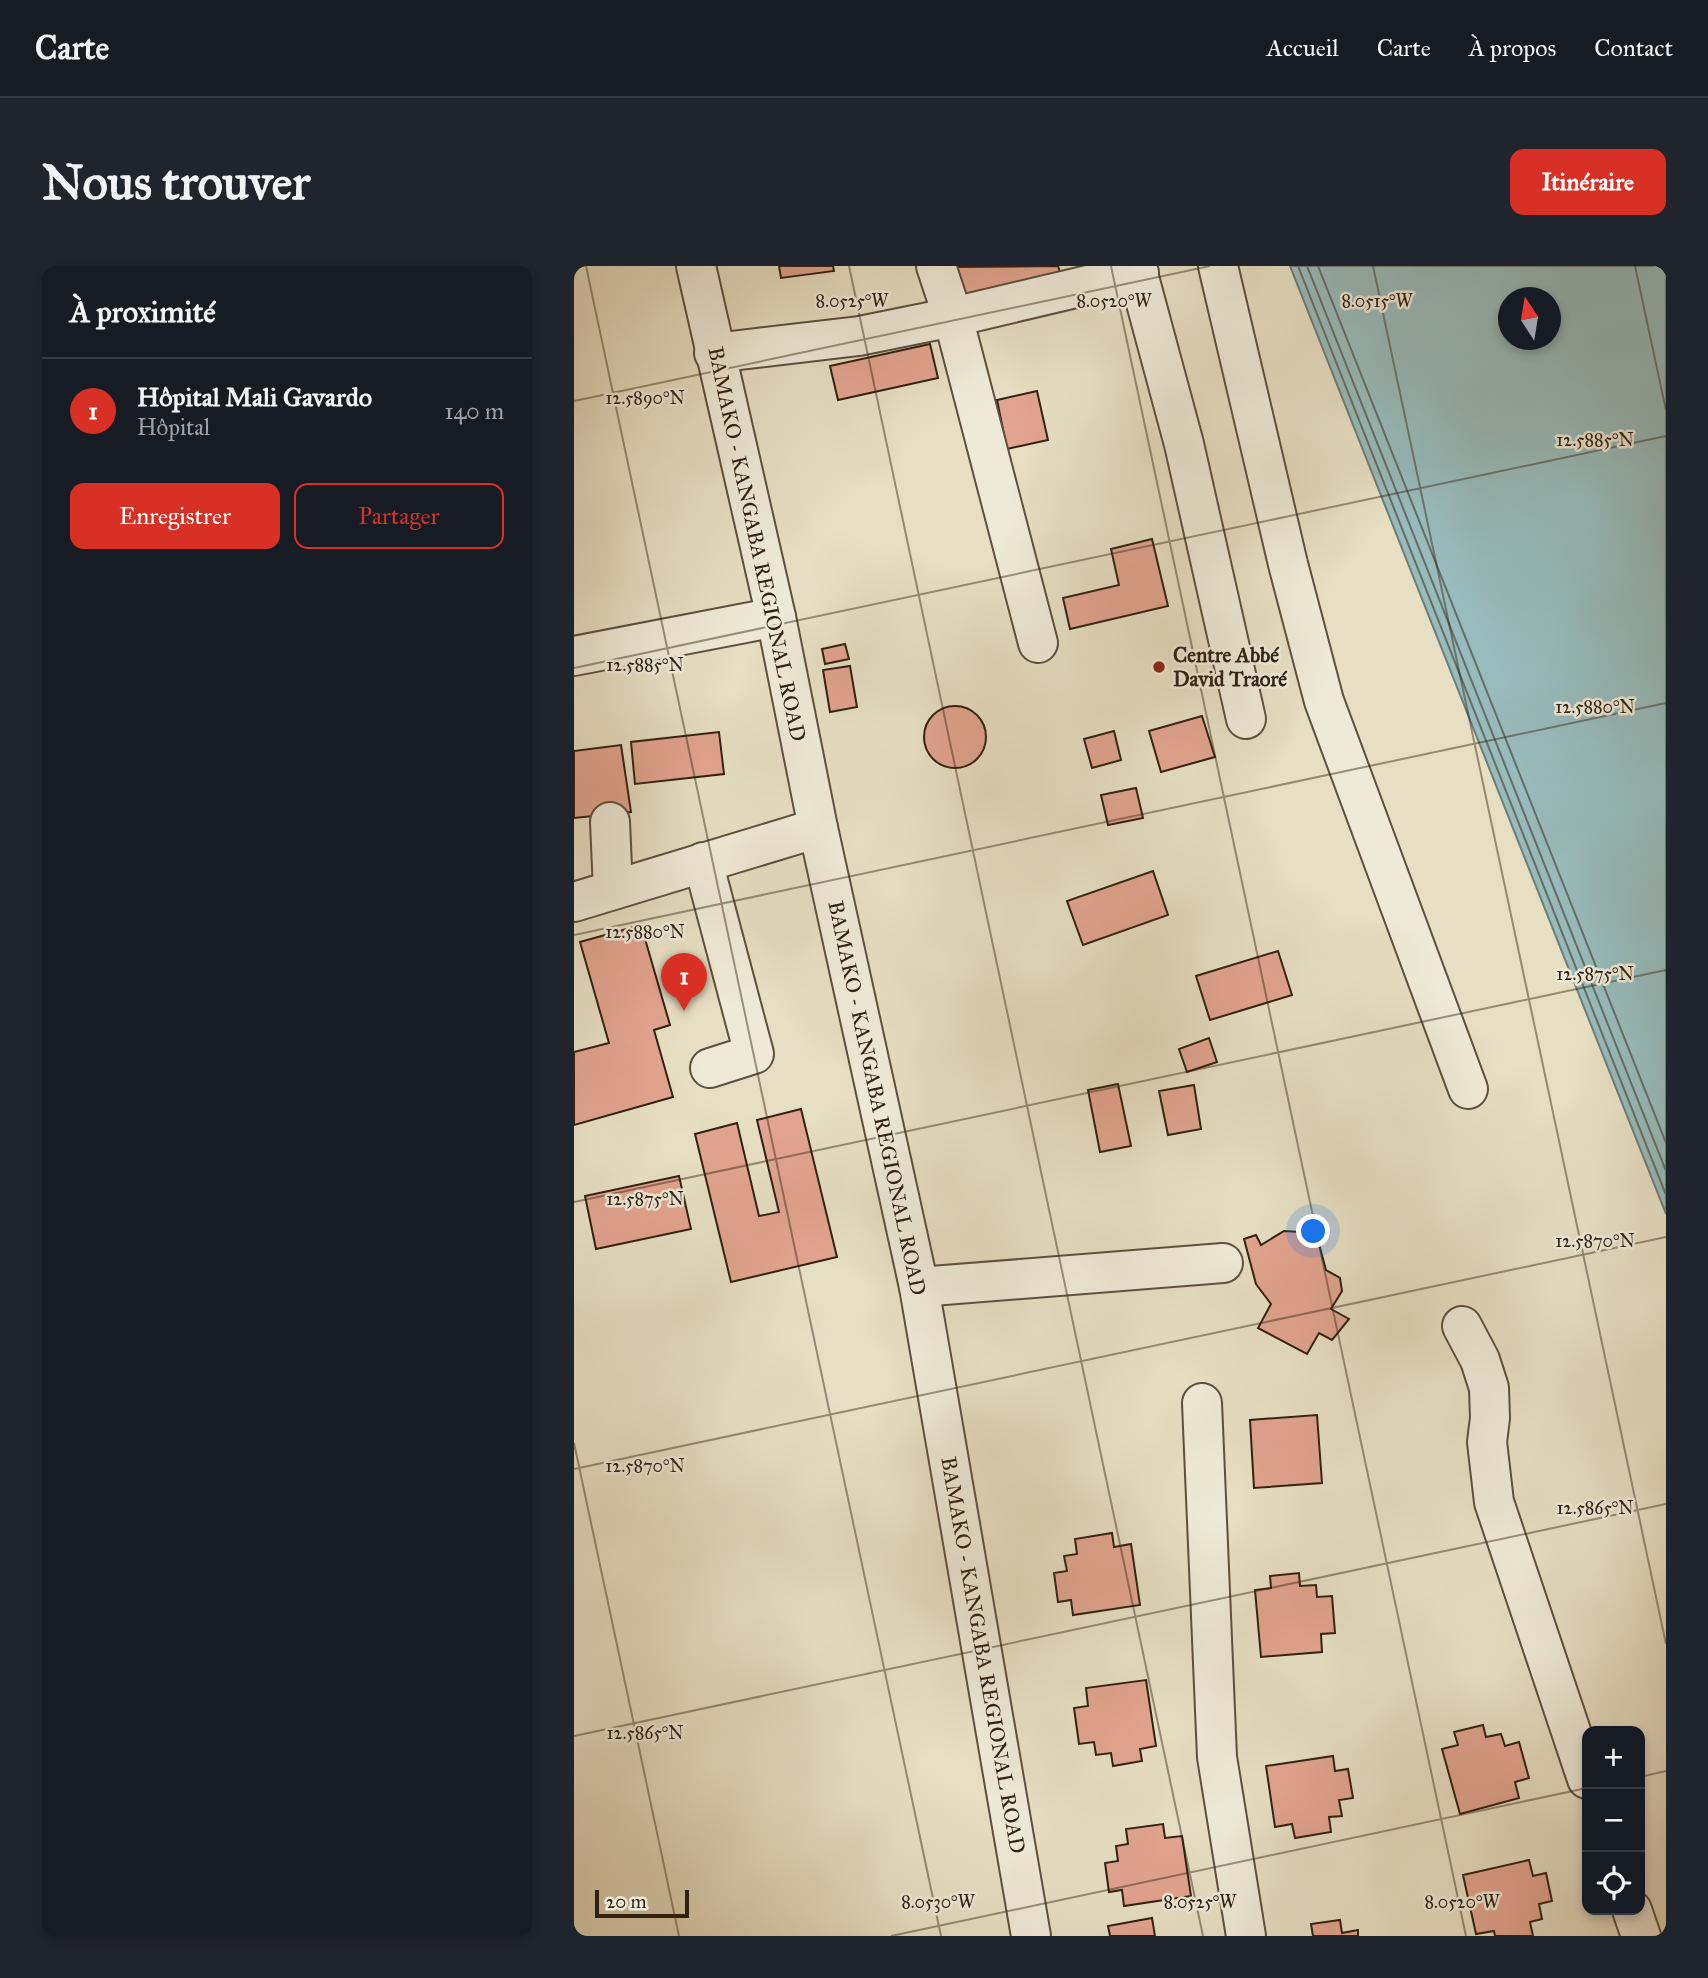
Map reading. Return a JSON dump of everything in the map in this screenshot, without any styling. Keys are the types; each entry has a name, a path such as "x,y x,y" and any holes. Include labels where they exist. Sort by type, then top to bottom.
{"street":[{"name":"BAMAKO - KANGABA REGIONAL ROAD","path":"696,266 776,617 818,828 919,1287 1031,1936"},
{"path":"936,266 953,317 1038,643"},
{"path":"1218,266 1288,564 1324,701 1468,1089"},
{"path":"714,353 859,336 953,317 1138,270 1184,444 1246,719"},
{"path":"574,656 776,617"},
{"path":"610,822 613,890"},
{"path":"574,902 818,828"},
{"path":"703,862 754,1054 710,1068"},
{"path":"919,1287 1223,1263"},
{"path":"1462,1326 1480,1360 1489,1388 1488,1463 1494,1502 1582,1764"},
{"path":"1202,1403 1217,1757 1246,1936"},
{"path":"1634,1915 1641,1936"}],"water":[{"path":"1290,266 1666,266 1666,1214"}],"building":[{"path":"779,266 833,266 834,271 781,278"},
{"path":"1058,266 1061,275 968,304 956,267"},
{"path":"930,344 938,378 838,400 830,366"},
{"path":"1037,391 1048,440 1007,449 997,400"},
{"path":"1152,539 1168,606 1070,629 1063,598 1119,585 1111,549"},
{"path":"845,644 849,659 825,664 822,649"},
{"path":"850,666 857,707 830,712 823,670"},
{"path":"955,706 977,715 986,737 977,759 955,768 933,759 924,737 933,715"},
{"path":"1202,716 1215,757 1161,772 1149,731"},
{"path":"1114,731 1121,760 1092,768 1084,739"},
{"path":"719,732 724,774 635,784 631,742"},
{"path":"621,745 631,812 574,818 574,751"},
{"path":"1136,788 1143,818 1108,825 1101,795"},
{"path":"1153,871 1168,915 1083,945 1067,901"},
{"path":"641,925 670,1025 654,1030 673,1097 574,1125 574,1052 609,1043 580,942"},
{"path":"1278,951 1292,995 1210,1020 1196,976"},
{"path":"1209,1038 1217,1062 1187,1072 1179,1049"},
{"path":"1118,1084 1131,1146 1100,1152 1088,1090"},
{"path":"1194,1085 1201,1129 1168,1135 1159,1091"},
{"path":"801,1109 837,1257 731,1282 695,1134 737,1123 759,1216 779,1212 757,1120"},
{"path":"679,1176 691,1229 596,1249 585,1196"},
{"path":"1284,1231 1316,1233 1326,1270 1340,1278 1342,1291 1331,1309 1349,1319 1332,1340 1319,1333 1307,1354 1258,1328 1271,1304 1256,1284 1244,1239 1256,1235 1261,1245"},
{"path":"1317,1415 1322,1483 1254,1488 1250,1420"},
{"path":"1112,1533 1114,1547 1131,1544 1140,1605 1073,1615 1071,1600 1058,1602 1054,1573 1067,1571 1064,1556 1077,1554 1075,1539"},
{"path":"1299,1573 1300,1586 1316,1585 1317,1597 1332,1596 1335,1633 1321,1634 1322,1652 1261,1657 1255,1590 1271,1588 1270,1576"},
{"path":"1146,1680 1156,1746 1140,1749 1142,1761 1113,1766 1111,1753 1096,1755 1094,1742 1079,1744 1074,1708 1088,1706 1086,1688"},
{"path":"1483,1725 1486,1737 1501,1734 1505,1746 1519,1742 1529,1778 1515,1782 1519,1798 1460,1814 1442,1749 1458,1745 1454,1732"},
{"path":"1333,1756 1335,1771 1348,1769 1353,1798 1339,1800 1342,1816 1329,1817 1331,1832 1295,1838 1292,1824 1275,1827 1266,1766"},
{"path":"1163,1824 1165,1838 1182,1836 1191,1896 1124,1906 1122,1890 1109,1892 1105,1863 1118,1861 1116,1846 1128,1844 1126,1829"},
{"path":"1529,1860 1533,1876 1546,1873 1552,1901 1539,1904 1542,1919 1530,1922 1533,1936 1495,1936 1494,1931 1476,1934 1463,1875"},
{"path":"1152,1918 1155,1936 1110,1936 1108,1926"},
{"path":"1340,1920 1342,1933 1358,1930 1358,1936 1313,1936 1311,1924"}],"place":[{"name":"Centre Abbé David Traoré","path":"1159,667"},
{"name":"Hôpital Mali Gavardo","path":"684,1011"}]}
